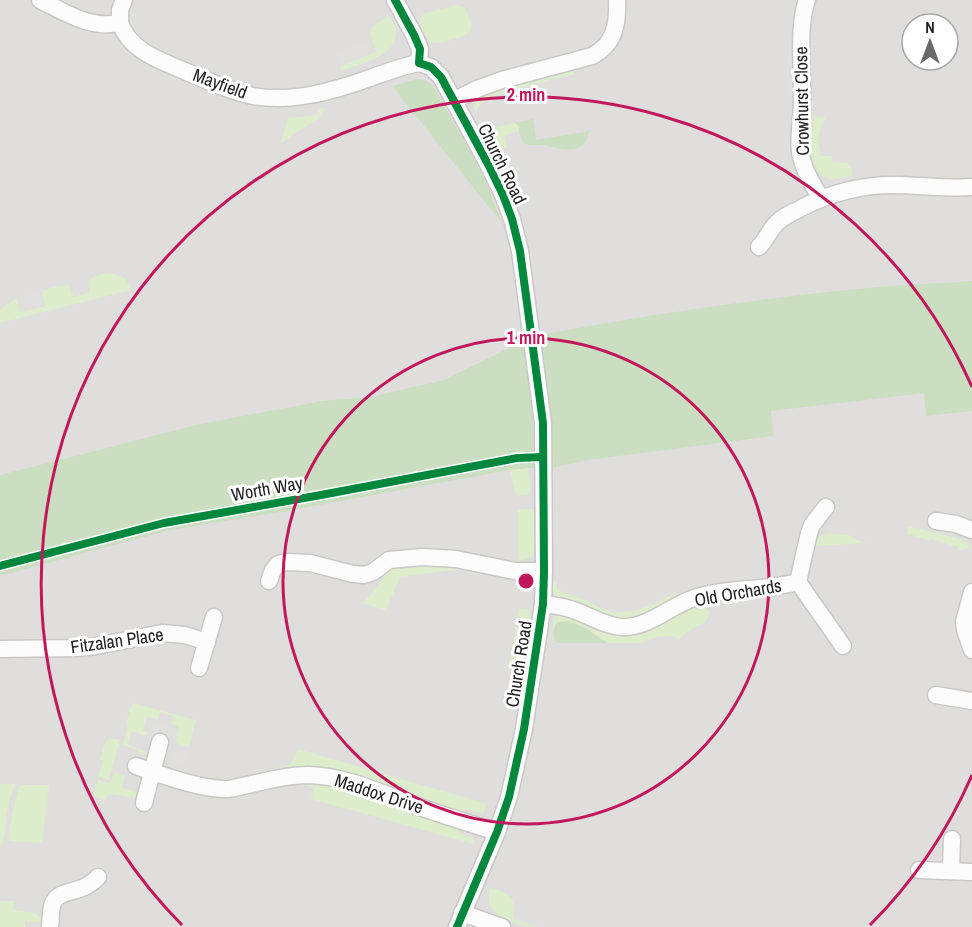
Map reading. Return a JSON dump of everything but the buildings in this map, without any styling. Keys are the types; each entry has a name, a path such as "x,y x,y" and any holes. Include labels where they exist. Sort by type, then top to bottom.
{"street":[{"path":"40,0 90,23 107,26 120,23 120,10 124,0"},
{"path":"395,0 420,49 418,63"},
{"path":"453,101 502,80 600,52 614,32 616,0"},
{"name":"Crowhurst Close","path":"807,0 801,26 803,76 800,151 804,167 820,198"},
{"name":"Mayfield","path":"120,23 124,34 143,52 223,87 253,96 301,97 369,78 400,66 418,63"},
{"name":"Church Road","path":"418,63 431,67 441,77 489,166 512,219 520,251 543,423 543,604 517,763 497,832 460,920"},
{"path":"759,247 776,223 783,218 820,198 840,192 892,185 972,187"},
{"name":"Old Orchards","path":"826,507 812,525 809,533 798,582 843,646"},
{"path":"936,520 972,530"},
{"path":"269,581 278,564 287,562 310,563 364,575 373,572 389,560 401,558 456,559 515,571 544,571"},
{"name":"Old Orchards","path":"543,604 572,609 607,624 621,627 633,626 694,598 798,582"},
{"path":"972,593 964,622 972,650"},
{"path":"199,668 214,617"},
{"name":"Fitzalan Place","path":"0,649 61,649 96,646 162,633 185,635 207,642"},
{"path":"936,695 972,698"},
{"path":"144,803 160,742"},
{"name":"Maddox Drive","path":"136,766 220,790 286,776 330,777 497,832"},
{"path":"951,839 951,871"},
{"path":"919,870 972,872"},
{"path":"50,927 52,906 58,896 83,888 98,877"},
{"path":"460,920 501,927"}],"shaded area":[{"path":"0,0 972,0 972,927 0,927"},
{"path":"793,35 794,100 786,87 786,51"},
{"path":"372,40 376,52 340,66 334,53"},
{"path":"42,291 45,305 20,312 17,297"},
{"path":"151,721 179,729 175,743 146,736"},
{"path":"175,743 189,747 183,767 169,764"}],"green space":[{"path":"458,5 464,7 467,13 471,23 470,31 462,37 431,43 420,24 422,16 425,13"},
{"path":"390,16 396,32 394,43 389,49 366,63 341,71 340,66 376,52 371,38 371,29"},
{"path":"570,69 576,74 497,95 480,105 477,114 473,106 476,101 493,91"},
{"path":"417,79 427,81 435,90 481,172 501,222 392,86"},
{"path":"321,107 325,109 321,116 280,144 288,118 315,115"},
{"path":"814,116 826,117 819,136 821,156 832,156 832,162 847,163 852,168 852,175 833,179 824,177 818,172 814,164 811,143"},
{"path":"533,119 536,140 589,131 586,140 577,149 523,143 520,127 515,123"},
{"path":"515,123 520,127 519,131 505,135 507,148 497,147 493,141 496,127"},
{"path":"107,273 126,279 131,290 0,323 0,310 17,297 21,312 45,306 42,291 65,285 70,286 73,297 90,292 89,280"},
{"path":"972,281 972,411 926,416 924,393 771,411 773,436 588,460 554,467 510,470 170,530 0,576 0,475 201,424 322,401 371,397 444,380 532,337 544,334 661,314 778,298 871,288"},
{"path":"528,468 531,490 527,495 516,496 510,470"},
{"path":"533,509 536,512 537,549 533,557 518,561 518,510"},
{"path":"908,526 960,539 970,548 957,551 957,547 907,534"},
{"path":"828,533 849,535 868,543 812,546 819,537"},
{"path":"445,564 460,569 400,577 386,610 362,603 388,572 399,565"},
{"path":"552,581 556,581 556,587 562,592 616,612 634,611 677,592 677,598 638,616 617,619 557,598"},
{"path":"701,604 709,612 708,618 678,640 675,637 666,636 641,643 607,643 599,638 555,625 553,634 555,616 561,613 618,635 629,635"},
{"path":"519,608 528,609 530,614 521,664 518,665 509,663"},
{"path":"569,621 587,629 607,643 557,643 553,634 555,625"},
{"path":"132,703 196,720 189,747 175,743 179,727 171,724 173,716 160,712 157,720 147,717 143,731 148,732 146,736 132,731 128,745 146,751 148,755 123,745"},
{"path":"109,738 120,740 109,780 98,777 103,761 100,760 106,740 109,741"},
{"path":"298,749 487,804 483,814 467,809 461,813 406,794 257,777 256,773 290,765"},
{"path":"114,772 125,775 122,788 137,792 136,798 109,794 106,800 93,796 98,780 110,783"},
{"path":"0,784 15,784 8,806 4,838 0,849"},
{"path":"300,784 328,785 346,789 403,808 423,818 457,827 460,833 473,838 474,844 311,799 314,788"},
{"path":"20,785 49,785 42,843 9,841 10,826"},
{"path":"491,888 510,897 514,919 538,927 511,922 495,913 490,906"},
{"path":"0,901 14,901 13,910 35,913 41,922 25,922 25,927 0,927"}],"cycle path":[{"path":"395,0 420,49 419,63 431,67 441,77 489,166 512,219 520,251 543,423 543,604 524,729 509,797 497,832 457,927"},
{"name":"Worth Way","path":"0,566 164,523 517,458 543,457"}]}
